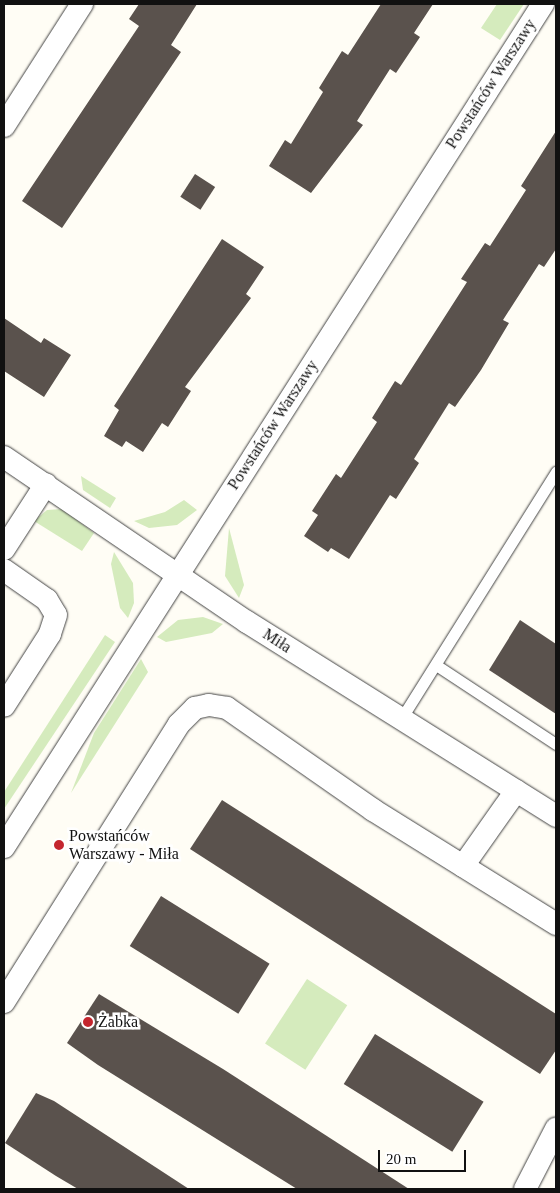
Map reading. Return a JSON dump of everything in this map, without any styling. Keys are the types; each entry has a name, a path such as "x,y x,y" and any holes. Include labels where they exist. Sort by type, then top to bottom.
{"street":[{"path":"4,126 82,4"},
{"name":"Powstańców Warszawy","path":"4,847 544,4"},
{"name":"Miła","path":"4,458 401,719 556,816"},
{"path":"4,549 46,484"},
{"path":"4,570 47,600 56,615 50,634 4,706"},
{"path":"4,1002 179,724 196,708 227,708 373,810 556,924"},
{"path":"463,866 516,791"},
{"path":"525,1189 556,1129"}],"lane":[{"path":"401,719 556,472"},
{"path":"436,665 556,744"}],"green space":[{"path":"497,4 524,4 500,40 481,28"},
{"path":"81,476 116,498 110,508 83,490"},
{"path":"184,500 197,510 177,525 149,528 134,521 165,512"},
{"path":"62,509 94,533 82,551 34,521 47,510"},
{"path":"229,528 244,585 239,598 225,576"},
{"path":"114,552 133,583 134,603 128,618 120,608 111,564"},
{"path":"203,617 223,624 212,633 166,642 157,637 178,620"},
{"path":"105,635 115,642 4,809 4,792"},
{"path":"141,659 148,672 71,793 94,733"},
{"path":"307,979 347,1005 305,1070 265,1044"}],"building":[{"path":"139,4 197,4 171,45 181,52 62,228 22,201 139,26 129,19"},
{"path":"381,4 433,4 414,33 420,37 396,73 390,69 357,121 363,125 311,193 269,166 285,140 291,144 323,92 319,88 342,51 348,55"},
{"path":"556,131 556,249 544,267 539,264 503,320 509,323 481,370 455,407 449,403 414,459 419,463 396,499 390,495 349,559 331,548 328,552 304,536 318,515 312,511 336,474 341,478 377,422 372,418 395,381 401,385 467,282 461,279 485,243 490,246 526,190 521,186"},
{"path":"195,174 215,187 200,210 180,197"},
{"path":"222,239 264,267 246,294 251,298 185,387 191,391 168,427 162,423 143,452 126,441 122,447 104,436 119,410 114,406"},
{"path":"4,318 41,343 44,338 71,355 44,397 4,371"},
{"path":"520,620 556,644 556,714 489,670"},
{"path":"222,800 556,1014 556,1050 540,1074 190,849"},
{"path":"161,896 270,964 238,1014 130,946"},
{"path":"99,994 223,1069 409,1189 297,1189 98,1065 67,1043"},
{"path":"375,1034 484,1102 452,1152 344,1084"},
{"path":"36,1093 54,1101 189,1189 78,1189 56,1176 5,1143"}],"place":[{"name":"Powstańców Warszawy - Miła","path":"59,845"},
{"name":"Żabka","path":"88,1022"}]}
